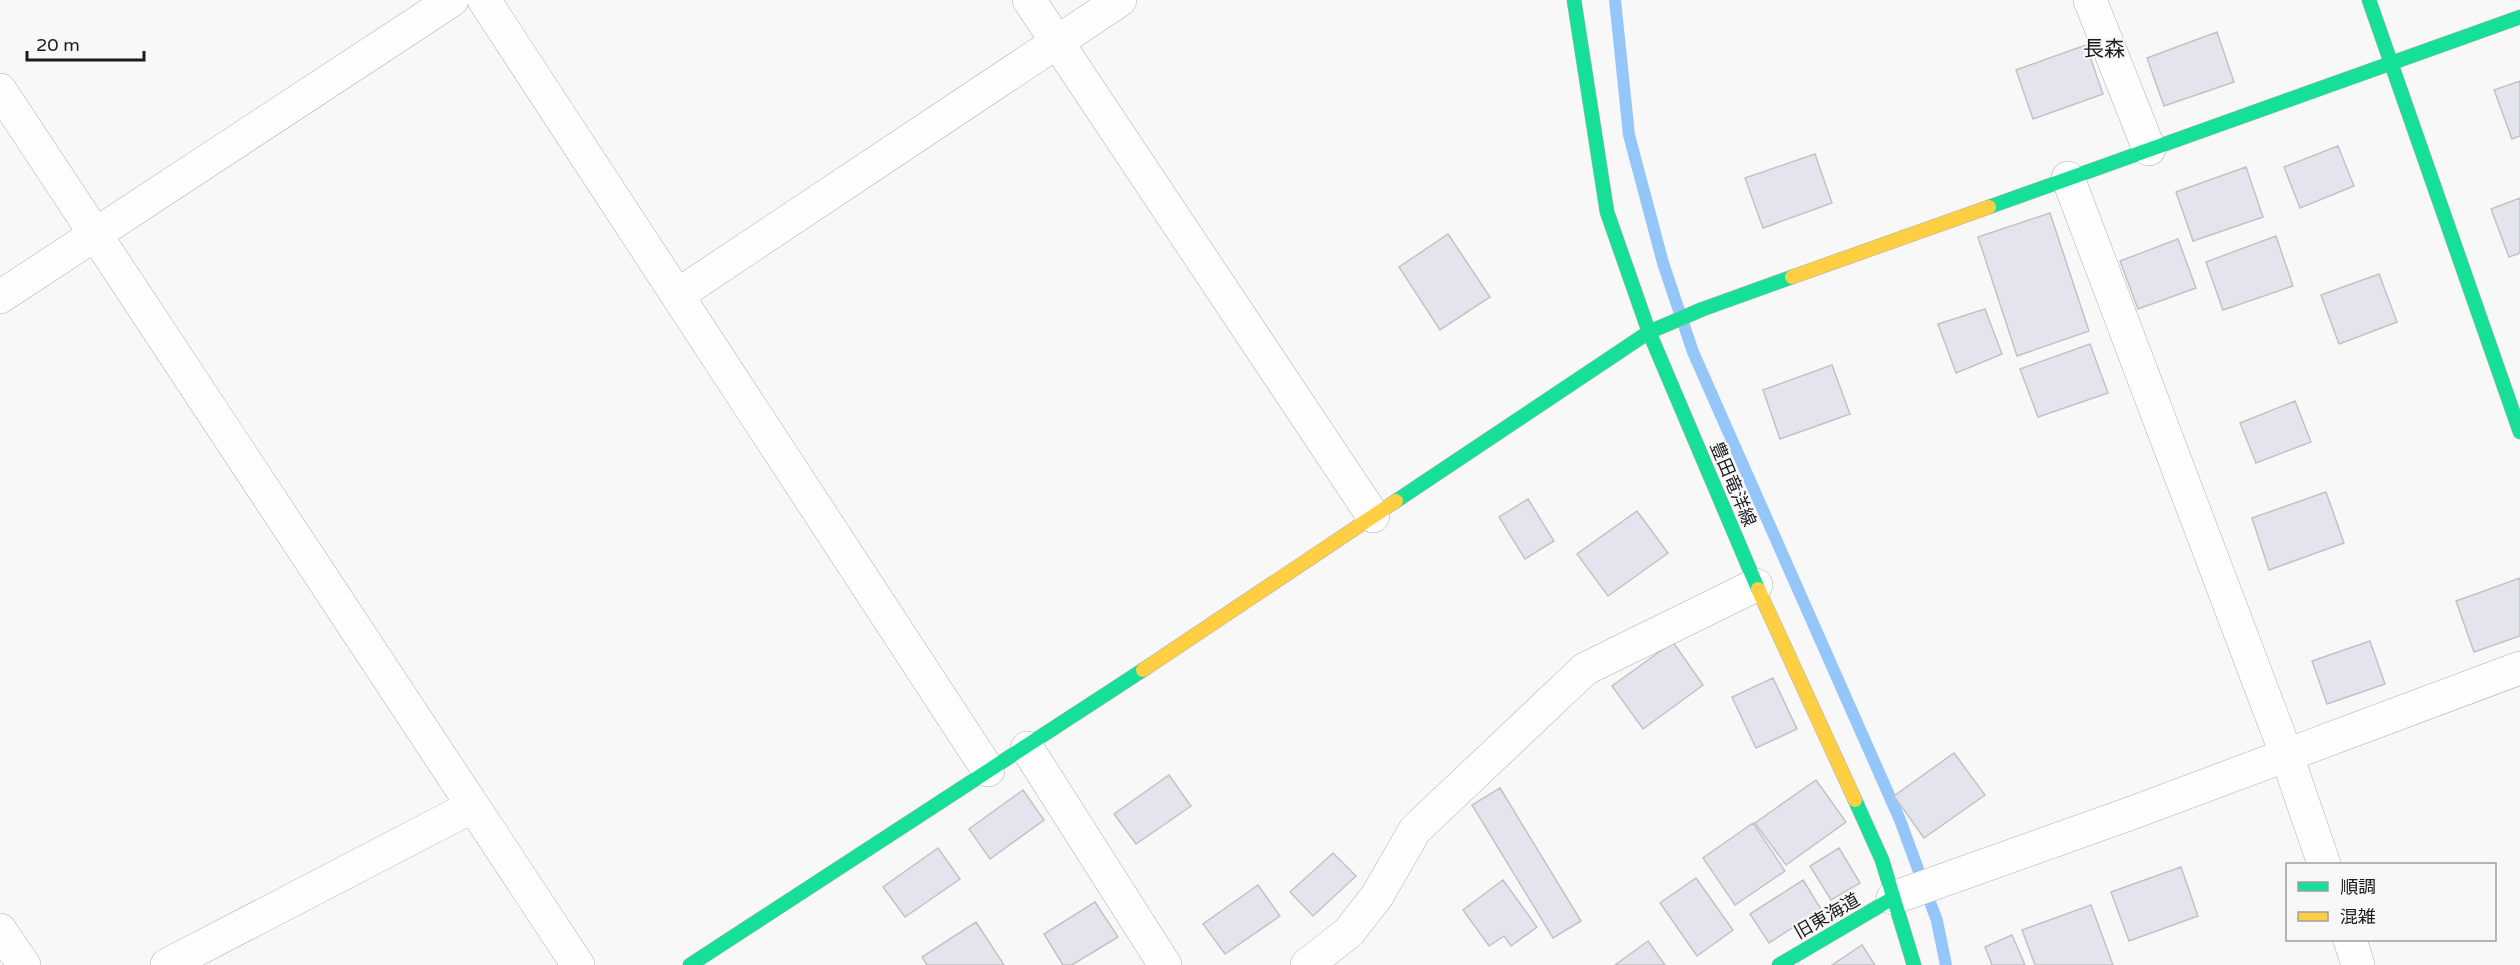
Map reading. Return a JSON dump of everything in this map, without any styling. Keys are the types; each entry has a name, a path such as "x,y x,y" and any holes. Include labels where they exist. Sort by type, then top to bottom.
{"street":[{"path":"0,297 452,0"},
{"path":"484,0 679,294 988,770"},
{"path":"1029,0 1373,516"},
{"path":"679,294 1120,0"},
{"name":"豊田竜洋線","path":"1574,0 1607,212 1649,332 1756,585 1882,860 1914,965"},
{"path":"2090,0 2149,149"},
{"path":"2369,0 2520,432"},
{"path":"690,965 988,770 1027,748 1649,332 1714,305 2520,17"},
{"path":"0,90 578,965"},
{"path":"2068,178 2287,756 2324,863"},
{"path":"1307,965 1349,932 1377,896 1415,830 1585,669 1756,585"},
{"path":"1893,898 2287,756 2520,668"},
{"path":"1027,748 1165,965"},
{"path":"167,965 473,806"},
{"name":"旧東海道","path":"1779,965 1893,898"},
{"path":"0,930 24,965"},
{"path":"2351,941 2358,965"}],"building":[{"path":"2217,32 2234,82 2164,106 2147,58"},
{"path":"2086,45 2103,94 2033,119 2016,70"},
{"path":"2520,81 2520,136 2512,139 2494,90"},
{"path":"2338,146 2354,186 2300,208 2284,167"},
{"path":"1815,154 1832,203 1763,228 1745,178"},
{"path":"2246,167 2263,217 2193,241 2176,192"},
{"path":"2520,198 2520,253 2509,257 2491,209"},
{"path":"2050,213 2089,331 2017,356 1978,237"},
{"path":"1448,234 1490,297 1440,330 1399,267"},
{"path":"2276,236 2293,286 2223,310 2206,262"},
{"path":"2178,239 2196,288 2138,309 2120,261"},
{"path":"2379,274 2397,322 2339,344 2321,295"},
{"path":"1985,309 2002,354 1956,373 1938,324"},
{"path":"2090,344 2108,393 2038,417 2020,369"},
{"path":"1832,365 1850,414 1780,439 1763,390"},
{"path":"2295,401 2311,442 2256,463 2240,423"},
{"path":"2326,492 2344,543 2269,570 2252,518"},
{"path":"1528,499 1554,541 1525,559 1499,517"},
{"path":"1637,511 1668,553 1608,596 1577,554"},
{"path":"2520,578 2520,636 2474,652 2456,601"},
{"path":"2370,641 2385,684 2327,704 2312,661"},
{"path":"1673,642 1703,685 1643,729 1612,686"},
{"path":"1773,678 1797,729 1756,748 1732,697"},
{"path":"1954,753 1985,795 1924,838 1894,796"},
{"path":"1169,775 1191,806 1136,844 1114,814"},
{"path":"1816,780 1846,822 1786,865 1755,823"},
{"path":"1500,788 1581,921 1553,938 1472,805"},
{"path":"1023,790 1044,820 990,859 969,829"},
{"path":"1753,823 1785,871 1735,905 1703,858"},
{"path":"938,848 960,879 905,917 883,887"},
{"path":"1839,848 1860,883 1831,900 1810,866"},
{"path":"1333,853 1356,876 1313,916 1290,892"},
{"path":"2181,867 2198,916 2129,941 2111,892"},
{"path":"1696,878 1733,930 1697,956 1660,903"},
{"path":"1503,880 1537,927 1511,946 1504,936 1489,946 1463,910"},
{"path":"1803,880 1821,909 1769,943 1750,914"},
{"path":"1258,885 1280,916 1225,954 1203,924"},
{"path":"1095,902 1118,937 1072,965 1063,965 1044,934"},
{"path":"2091,905 2113,965 2035,965 2022,930"},
{"path":"976,922 1004,965 927,965 922,957"},
{"path":"2012,935 2025,965 1992,965 1985,947"},
{"path":"1648,941 1665,965 1615,965"},
{"path":"1862,945 1875,965 1832,965"}],"waterway":[{"path":"1615,0 1629,135 1663,263 1693,352 1900,820 1937,921 1946,965"}],"traffic: fast":[{"path":"1574,0 1607,212 1649,332 1758,589"},
{"path":"2369,0 2520,432"},
{"path":"1989,207 2520,17"},
{"path":"1396,501 1649,332 1703,309 1792,277"},
{"path":"690,965 1143,670"},
{"path":"1855,800 1882,860 1914,965"},
{"path":"1779,965 1893,898"}],"traffic: slow":[{"path":"1792,277 1989,207"},
{"path":"1143,670 1396,501"},
{"path":"1758,589 1855,800"}],"district":[{"name":"長森","path":"2104,49"}]}
